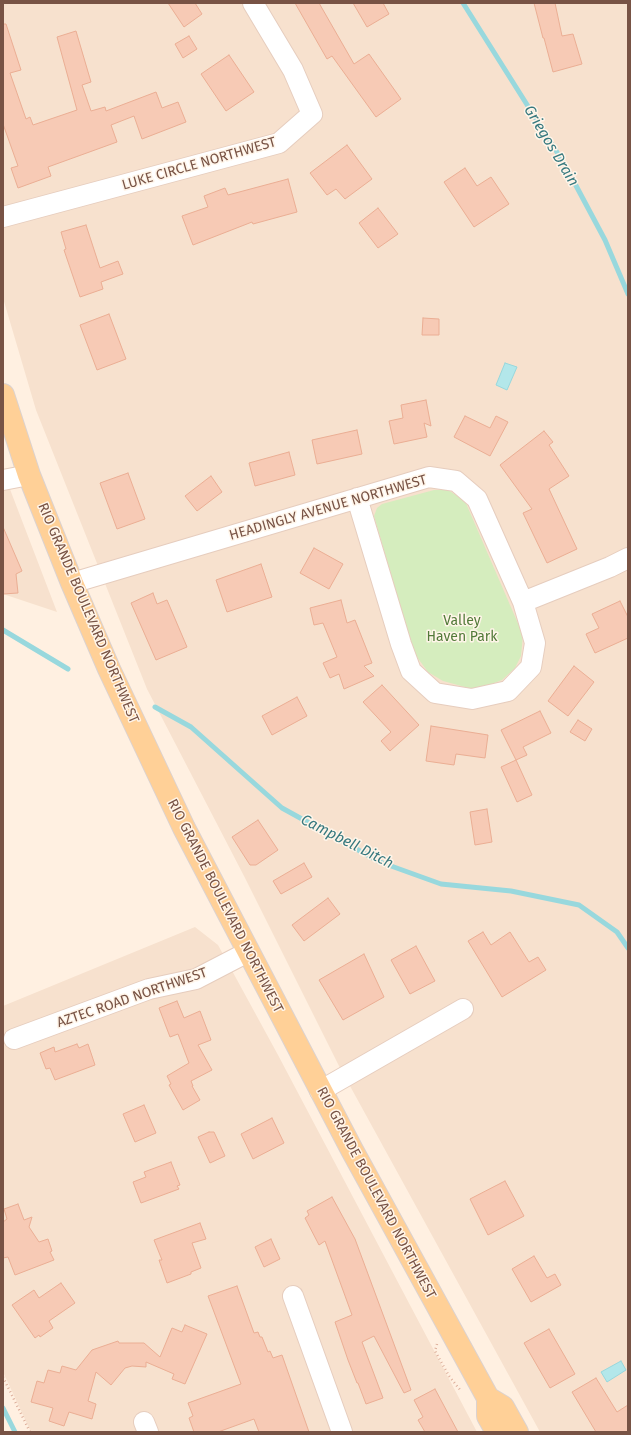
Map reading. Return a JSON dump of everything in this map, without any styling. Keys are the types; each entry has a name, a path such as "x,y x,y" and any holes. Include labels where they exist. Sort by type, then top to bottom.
{"main road":[{"name":"RIO GRANDE BOULEVARD NORTHWEST","path":"3,395 30,475 72,583 109,669 184,828 320,1091 488,1398"},
{"path":"488,1398 488,1416 497,1432"},
{"path":"488,1398 503,1407 517,1432"}],"street":[{"name":"LUKE CIRCLE NORTHWEST","path":"3,217 280,143 312,114 293,70 252,3"},
{"path":"3,480 30,475"},
{"name":"HEADINGLY AVENUE NORTHWEST","path":"72,583 357,498 429,477 456,481 477,498 523,602 535,643 531,667 508,691 472,699 435,693 411,671 401,644 357,498"},
{"path":"523,602 610,567 628,558"},
{"name":"AZTEC ROAD NORTHWEST","path":"14,1039 149,989 196,979 248,952"},
{"path":"320,1091 463,1009"},
{"path":"293,1296 342,1432"}],"path":[{"path":"3,1376 30,1432"}],"shaded area":[{"path":"3,3 628,3 628,1432 540,1432 339,1066 244,876 147,689 36,410 3,298"},
{"path":"3,471 57,612 3,594"},
{"path":"195,927 218,945 278,1055 477,1432 31,1432 3,1372 3,1006"}],"green space":[{"name":"Valley Haven Park","path":"434,490 448,490 465,501 523,635 521,656 515,668 502,680 476,690 443,681 428,672 414,653 374,516 377,508 382,504"}],"water":[{"path":"505,363 517,367 507,390 496,385"},
{"path":"621,1361 626,1370 607,1382 601,1372"}],"building":[{"path":"168,3 195,3 202,14 184,27"},
{"path":"295,3 319,3 354,64 369,54 401,99 376,117 332,56 327,59"},
{"path":"353,3 383,3 389,14 367,27"},
{"path":"534,3 555,3 562,36 573,34 582,64 553,72"},
{"path":"3,24 6,24 21,70 10,73 26,119 30,117 33,125 77,110 57,37 76,31 91,82 82,85 91,111 105,107 106,111 156,92 162,108 178,102 186,122 142,139 134,116 111,125 117,142 48,167 51,176 18,188 11,168 18,166 3,124"},
{"path":"189,36 197,49 183,58 175,44"},
{"path":"229,55 254,92 226,111 201,74"},
{"path":"347,145 372,179 345,199 336,189 327,195 310,173"},
{"path":"465,168 477,186 491,177 509,204 474,227 444,182"},
{"path":"288,179 297,212 253,224 252,222 193,245 182,216 208,207 204,196 225,188 228,195"},
{"path":"378,208 398,234 378,248 359,223"},
{"path":"86,225 100,268 118,261 123,274 101,282 103,289 80,297 64,250 66,249 61,232"},
{"path":"109,314 126,359 97,370 80,325"},
{"path":"423,318 439,319 439,335 422,335"},
{"path":"426,400 431,426 424,423 427,437 394,444 389,421 403,418 401,405"},
{"path":"465,416 490,428 496,416 508,422 490,456 454,437"},
{"path":"357,430 362,454 317,464 312,440"},
{"path":"544,431 553,442 549,445 569,476 549,489 577,549 547,563 523,513 532,509 500,465"},
{"path":"289,452 295,475 255,486 249,463"},
{"path":"128,473 145,519 117,529 100,483"},
{"path":"211,476 222,492 197,511 185,496"},
{"path":"3,527 22,571 16,574 18,593 3,594"},
{"path":"314,548 343,564 329,589 300,573"},
{"path":"261,564 272,597 227,612 216,580"},
{"path":"153,593 157,604 167,600 187,647 156,660 131,603"},
{"path":"341,600 347,623 355,620 372,663 364,666 374,676 344,689 339,674 330,678 323,663 337,657 323,623 314,625 310,608"},
{"path":"620,601 628,617 628,638 595,653 586,634 599,628 592,614"},
{"path":"574,666 594,682 568,716 548,701"},
{"path":"382,685 419,725 390,751 381,741 391,732 363,702"},
{"path":"297,697 307,716 272,735 262,716"},
{"path":"540,711 551,733 523,747 527,755 516,760 501,730"},
{"path":"578,720 592,729 585,741 570,732"},
{"path":"431,726 488,735 485,758 456,754 454,765 426,761"},
{"path":"516,760 532,795 517,802 501,767"},
{"path":"487,809 492,842 475,845 470,812"},
{"path":"258,820 278,850 256,865 250,865 232,837"},
{"path":"304,863 312,877 281,894 273,881"},
{"path":"328,898 340,914 304,941 292,925"},
{"path":"483,932 491,945 510,932 529,962 538,957 546,970 502,997 468,941"},
{"path":"416,946 435,981 410,994 391,960"},
{"path":"364,954 384,997 343,1020 319,980"},
{"path":"177,1001 184,1018 200,1011 211,1040 198,1045 212,1070 191,1081 192,1086 200,1100 183,1110 169,1085 171,1084 167,1076 189,1063 178,1034 170,1037 159,1008"},
{"path":"77,1044 79,1048 88,1044 95,1065 55,1080 50,1068 46,1069 40,1053 54,1047 55,1052"},
{"path":"144,1105 156,1133 135,1142 123,1114"},
{"path":"272,1118 284,1143 253,1159 241,1134"},
{"path":"209,1132 214,1132 225,1156 210,1163 198,1137"},
{"path":"171,1162 180,1185 177,1186 179,1189 141,1203 133,1182 146,1177 144,1172"},
{"path":"505,1181 524,1216 488,1235 470,1199"},
{"path":"332,1197 355,1239 411,1390 404,1393 374,1336 362,1342 383,1398 366,1404 348,1360 335,1322 352,1315 325,1241 319,1245 305,1218 309,1215 307,1211"},
{"path":"18,1204 24,1220 32,1217 29,1227 39,1242 48,1239 52,1251 50,1252 54,1260 15,1275 8,1257 3,1258 3,1222 7,1219 4,1209"},
{"path":"200,1223 206,1239 192,1243 201,1268 191,1272 191,1274 167,1283 159,1260 162,1260 154,1240"},
{"path":"271,1239 280,1259 264,1267 255,1247"},
{"path":"534,1256 547,1278 555,1274 561,1285 531,1302 512,1269"},
{"path":"61,1283 75,1303 49,1321 53,1328 40,1337 39,1335 35,1338 12,1305 34,1290 39,1298"},
{"path":"237,1286 254,1333 258,1332 260,1337 262,1337 268,1352 270,1351 273,1358 282,1355 309,1432 259,1432 254,1419 218,1432 194,1432 189,1418 193,1416 188,1403 241,1384 208,1296"},
{"path":"185,1325 207,1334 185,1384 172,1379 174,1374 146,1362 146,1367 132,1366 125,1368 111,1385 96,1372 88,1401 96,1404 92,1419 69,1412 64,1426 49,1421 53,1408 31,1402 37,1381 44,1383 48,1370 60,1373 62,1366 76,1370 92,1350 118,1341 119,1343 144,1343 160,1357 172,1328 182,1332"},
{"path":"549,1329 575,1374 550,1388 524,1343"},
{"path":"596,1378 617,1412 628,1405 628,1432 596,1432 572,1392"},
{"path":"435,1389 458,1432 425,1432 418,1420 423,1417 414,1400"}],"waterway":[{"name":"Griegos Drain","path":"463,3 565,165 605,240 628,294"},
{"name":"Campbell Ditch","path":"3,630 68,669"},
{"name":"Campbell Ditch","path":"155,707 191,727 282,808 380,862 441,884 511,891 579,905 617,932 628,948"},
{"path":"3,1408 15,1432"}]}
